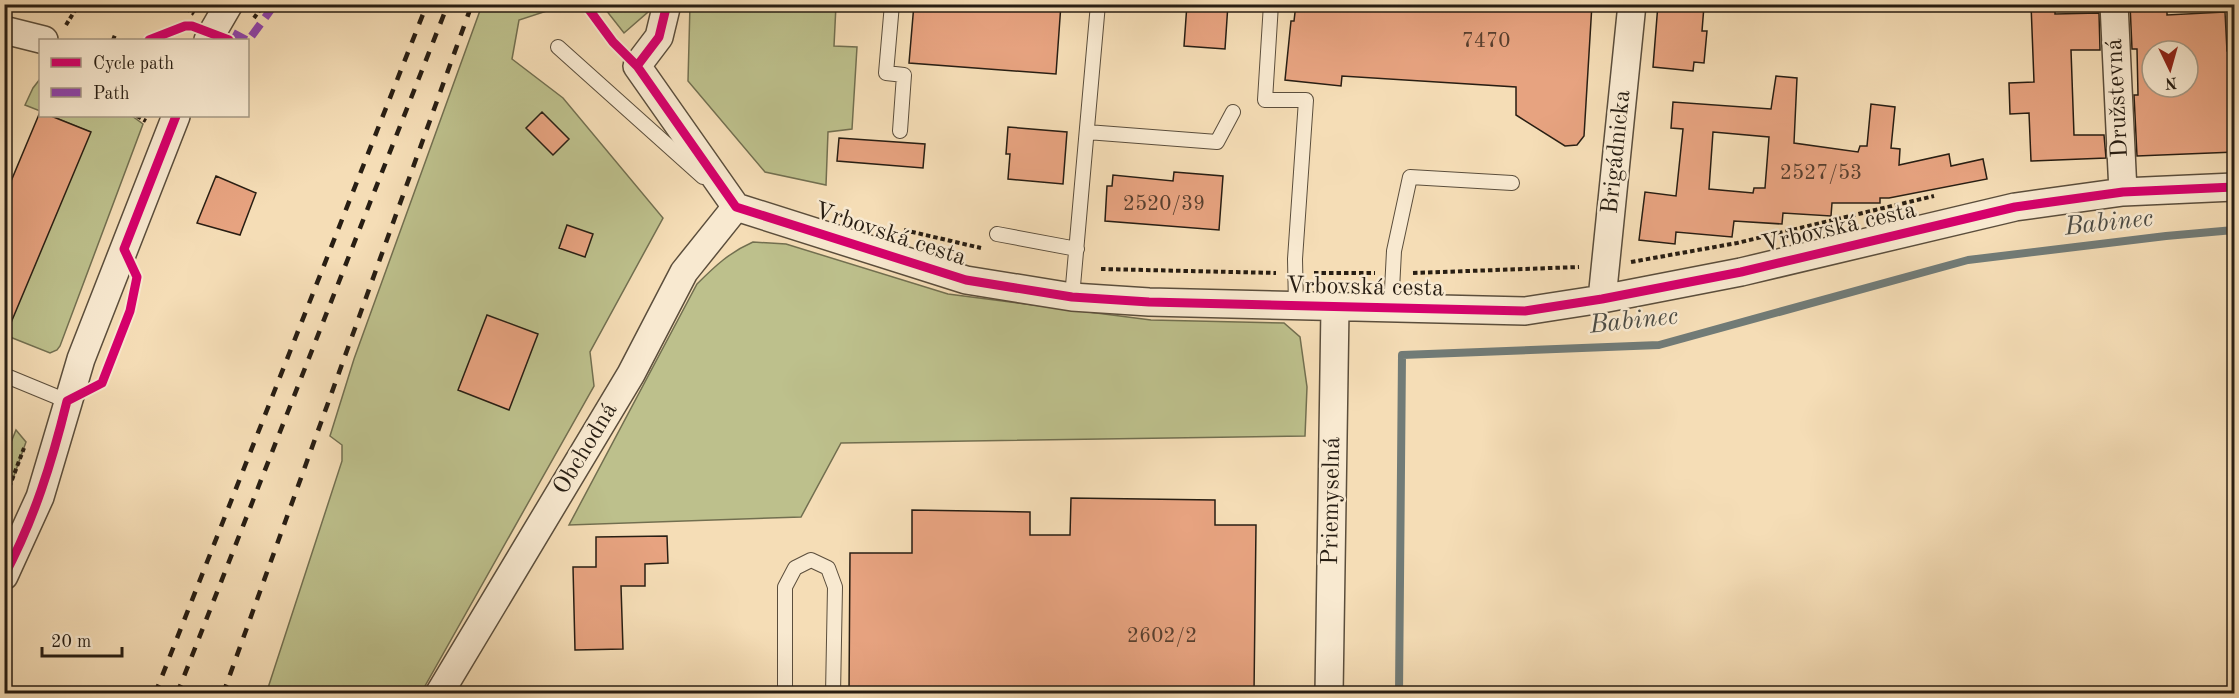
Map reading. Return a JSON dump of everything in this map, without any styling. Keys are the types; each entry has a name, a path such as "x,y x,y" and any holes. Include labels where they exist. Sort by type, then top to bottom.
{"street":[{"path":"209,39 229,4"},
{"path":"667,4 659,37 637,66 736,207"},
{"name":"Brigádnicka","path":"1602,299 1632,4"},
{"name":"Družstevná","path":"2114,4 2123,192"},
{"path":"4,30 40,39"},
{"path":"4,576 40,496 52,462 67,401 81,358 176,117"},
{"name":"Vrbovská cesta","path":"736,207 966,280 1072,297 1335,308 1525,311 1602,299 1741,272 2015,207 2123,192 2235,187"},
{"name":"Obchodná","path":"439,693 631,375 684,272 736,207"},
{"name":"Priemyselná","path":"1329,693 1335,308"}],"lane":[{"path":"892,4 886,74 904,75 900,131"},
{"path":"1072,297 1098,4"},
{"path":"1271,4 1265,100 1306,100 1295,273 1296,306"},
{"path":"558,47 736,207"},
{"path":"1087,132 1217,142 1233,112"},
{"path":"1391,309 1394,251 1410,177 1512,183"},
{"path":"997,234 1077,249"},
{"path":"4,375 67,401"},
{"path":"785,693 785,587 795,568 811,560 828,568 835,587 833,693"}],"path":[{"path":"66,25 79,4"},
{"path":"180,4 190,12"},
{"path":"113,39 114,35"},
{"path":"139,117 148,122"},
{"path":"1076,269 1393,273 1605,266 1737,243 1944,194"},
{"path":"902,229 983,248"}],"green space":[{"path":"482,5 565,5 519,20 512,59 563,98 663,218 590,352 594,386 421,693 266,694 342,461 342,445 330,436 354,359"},
{"path":"602,5 649,5 648,12 624,33"},
{"path":"690,5 836,5 834,46 857,47 852,129 828,132 826,185 765,172 688,81"},
{"path":"39,80 39,111 25,105"},
{"path":"53,117 133,117 143,124 60,346 50,353 5,335 90,132"},
{"path":"753,242 786,244 948,294 1151,320 1284,323 1300,337 1307,387 1305,436 841,443 801,517 569,525 697,284 723,260"},
{"path":"16,430 26,442 5,501 5,457"}],"building":[{"path":"914,4 1061,4 1056,74 909,63"},
{"path":"1187,4 1228,4 1225,49 1184,46"},
{"path":"1296,4 1592,4 1584,136 1577,145 1565,146 1516,115 1516,87 1342,76 1341,86 1285,80 1291,21 1294,21"},
{"path":"1658,4 1704,6 1702,31 1707,31 1704,63 1694,62 1693,71 1653,67"},
{"path":"2031,4 2055,4 2055,14 2099,13 2100,50 2071,50 2074,135 2104,135 2106,158 2031,161 2029,113 2010,114 2009,83 2034,82"},
{"path":"2130,4 2158,4 2158,9 2167,9 2167,15 2225,12 2227,51 2235,50 2235,152 2137,156 2134,95 2138,95 2137,49 2132,49"},
{"path":"1776,76 1797,78 1794,143 1858,152 1860,146 1867,146 1871,104 1895,107 1891,148 1900,149 1899,165 1949,154 1951,166 1983,159 1987,179 1880,198 1880,203 1832,203 1831,216 1783,213 1782,224 1734,221 1732,237 1676,232 1675,244 1639,240 1645,192 1676,196 1683,129 1671,128 1673,102 1771,109","holes":["1713,132 1769,137 1765,188 1754,188 1753,193 1709,189"]},
{"path":"542,112 569,139 553,155 526,128"},
{"path":"39,114 39,117 54,117 91,132 5,337 4,198"},
{"path":"1008,127 1067,132 1063,184 1008,179 1010,154 1006,154"},
{"path":"839,138 925,144 923,168 837,161"},
{"path":"1174,172 1223,176 1219,230 1105,221 1107,186 1112,186 1113,175 1173,181"},
{"path":"216,176 256,193 240,235 197,223"},
{"path":"567,225 593,234 585,257 559,248"},
{"path":"487,315 538,334 509,410 458,390"},
{"path":"1071,498 1215,500 1215,525 1256,525 1254,693 849,693 850,553 912,553 912,510 1030,512 1030,535 1070,535"},
{"path":"667,536 668,563 645,564 645,586 621,586 623,649 575,650 573,567 596,567 596,537"}],"waterway":[{"name":"Babinec","path":"1399,694 1402,355 1659,345 1968,260 2234,230"}],"railway":[{"path":"155,694 427,4"},
{"path":"177,694 448,4"},
{"path":"223,694 472,4"}],"marked path":[{"path":"249,40 275,4"},
{"path":"233,33 244,39"}],"cycle path":[{"path":"585,4 613,42 637,66"},
{"path":"667,4 659,37 637,66 736,207 966,280 1072,297 1149,302 1525,311 1602,299 1741,272 2015,207 2123,192 2234,187"},
{"path":"152,39 185,26 192,26 226,39"},
{"path":"4,576 15,555 41,490 67,401 102,383 130,311 137,277 124,249 176,117"}]}
